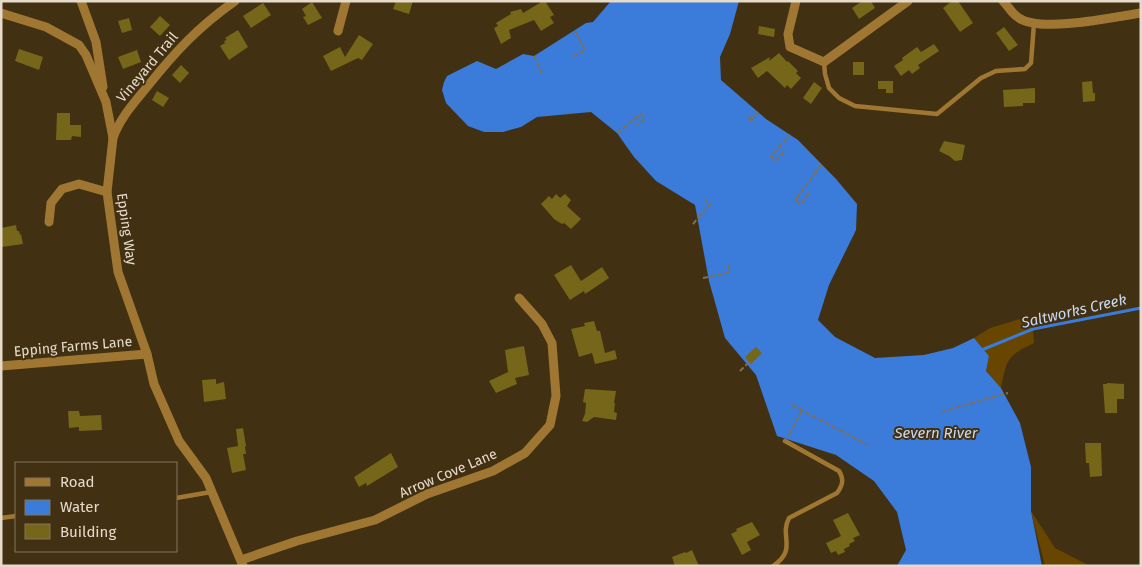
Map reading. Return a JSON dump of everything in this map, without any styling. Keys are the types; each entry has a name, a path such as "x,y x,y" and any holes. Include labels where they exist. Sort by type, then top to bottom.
{"street":[{"path":"81,1 96,42 106,102"},
{"name":"Vineyard Trail","path":"112,138 122,118 179,47 235,1"},
{"path":"338,30 346,1"},
{"path":"796,1 788,34 790,47 824,62 908,1"},
{"path":"1003,1 1019,19 1034,23 1065,24 1141,13"},
{"name":"Epping Way","path":"1,13 46,27 78,45 86,55 106,102 112,138 107,192 118,272 146,354 154,384 179,441 206,478 213,492 242,563"},
{"path":"49,222 51,204 62,189 79,184 107,192"},
{"name":"Arrow Cove Lane","path":"242,563 297,541 375,520 427,494 493,471 526,453 550,425 556,396 552,343 542,324 519,298"},
{"name":"Epping Farms Lane","path":"1,366 146,354"}],"lane":[{"path":"824,62 829,88 839,98 855,106 937,114 981,78 996,71 1025,69 1031,63 1034,23"},
{"path":"772,566 784,555 787,544 786,524 789,518 837,493 842,486 842,477 839,471 786,442"},
{"path":"178,498 213,492"},
{"path":"1,518 15,516"}],"path":[{"path":"573,56 585,50 575,30"},
{"path":"534,56 542,74"},
{"path":"751,120 758,112"},
{"path":"617,133 641,114 645,119 637,125"},
{"path":"748,117 754,123"},
{"path":"784,152 776,161 771,156 790,135"},
{"path":"809,193 801,204 795,200 822,164"},
{"path":"693,224 710,204 705,200"},
{"path":"703,278 730,272 728,265"},
{"path":"740,371 749,362"},
{"path":"940,412 1008,392"},
{"path":"792,405 868,444"},
{"path":"786,442 802,410"}],"shaded area":[{"path":"1020,319 1033,329 1034,343 1018,352 1009,360 1001,388 986,371 989,356 974,338 990,328"},
{"path":"1031,511 1055,548 1090,566 1045,566"}],"water":[{"name":"Severn River","path":"611,1 739,1 730,34 720,57 721,80 766,119 798,140 836,179 857,204 856,230 829,285 818,320 835,337 875,358 924,355 953,348 974,338 989,356 986,371 1001,388 1020,423 1031,467 1031,511 1042,566 897,566 906,550 897,512 874,481 836,455 777,436 756,375 725,338 709,281 695,205 656,181 634,157 617,133 591,112 537,117 521,127 503,132 484,132 468,126 446,103 442,90 447,76 477,61 496,69 523,54 534,56 586,23 593,22"}],"building":[{"path":"396,1 413,1 409,14 393,9"},
{"path":"545,1 554,15 550,17 554,23 541,31 534,20 509,30 511,38 501,44 494,28 498,26 496,23 511,14 510,12 521,9 523,13"},
{"path":"862,1 871,1 875,8 859,19 852,8"},
{"path":"952,1 958,1 973,23 960,32 943,8"},
{"path":"312,2 322,18 308,25 303,17 306,16 302,9"},
{"path":"263,3 271,15 251,28 243,16"},
{"path":"160,16 170,25 160,36 150,27"},
{"path":"129,18 132,30 122,33 118,21"},
{"path":"759,26 775,29 774,37 758,34"},
{"path":"1004,27 1018,45 1009,51 996,33"},
{"path":"238,30 248,47 229,60 220,46 227,40 225,38"},
{"path":"359,35 373,44 362,60 358,58 331,71 323,56 340,47 345,57"},
{"path":"934,44 939,51 918,65 920,68 912,74 909,70 901,76 894,66 903,60 902,58 917,47 921,52"},
{"path":"19,49 43,57 39,70 15,61"},
{"path":"137,50 141,62 123,69 118,57"},
{"path":"779,53 798,71 796,73 801,78 791,89 787,85 785,88 767,71 758,78 751,68 770,57 769,61"},
{"path":"853,62 864,62 864,75 853,75"},
{"path":"181,65 189,73 180,83 172,75"},
{"path":"878,81 893,81 893,93 886,93 886,89 878,89"},
{"path":"1092,81 1095,101 1083,102 1082,82"},
{"path":"814,82 822,88 811,104 803,98"},
{"path":"1035,88 1035,103 1023,103 1023,106 1004,107 1003,90"},
{"path":"157,91 169,98 163,107 152,100"},
{"path":"57,113 70,113 70,125 81,125 81,137 72,136 71,140 56,140"},
{"path":"944,141 965,145 962,160 955,161 939,151"},
{"path":"556,194 560,198 565,194 571,200 567,206 581,219 571,229 564,223 562,224 554,219 541,204 549,196 552,199"},
{"path":"16,225 17,231 21,234 23,244 2,247 1,228"},
{"path":"571,265 581,281 602,267 609,278 585,294 584,291 570,300 554,275"},
{"path":"594,321 597,331 600,331 605,353 615,350 617,359 595,364 592,353 579,357 571,329 585,326 584,323"},
{"path":"524,346 529,375 515,378 517,384 496,393 489,381 508,372 505,350"},
{"path":"756,347 762,353 751,364 745,357"},
{"path":"216,379 216,384 224,382 226,399 204,402 202,380"},
{"path":"1103,384 1124,384 1124,399 1117,399 1117,413 1105,413"},
{"path":"585,389 616,391 614,412 617,413 616,420 594,417 587,422 582,421 585,414 586,403 583,402"},
{"path":"68,411 79,411 80,416 101,415 102,430 79,431 79,427 69,428"},
{"path":"243,428 246,454 243,454 246,470 232,473 227,448 238,446 236,429"},
{"path":"1085,443 1101,443 1102,476 1090,477 1089,463 1086,463"},
{"path":"391,453 398,467 367,486 366,483 359,487 354,477"},
{"path":"848,513 860,535 853,538 855,541 844,549 845,552 838,555 836,551 831,553 826,543 841,536 833,520"},
{"path":"752,522 760,535 747,542 751,550 742,555 731,534 737,531 736,529"},
{"path":"692,550 699,566 675,566 672,557"}],"waterway":[{"name":"Saltworks Creek","path":"984,349 1033,329 1141,308"}]}
